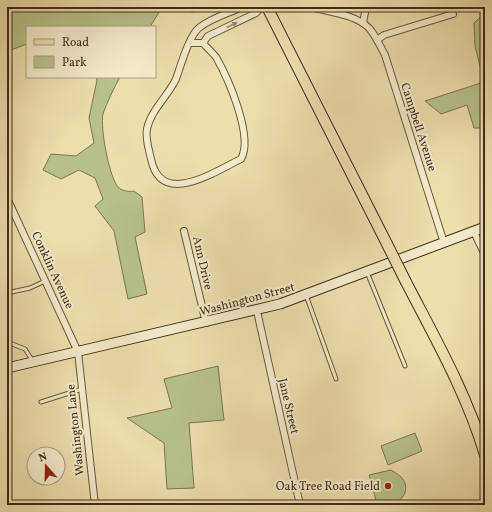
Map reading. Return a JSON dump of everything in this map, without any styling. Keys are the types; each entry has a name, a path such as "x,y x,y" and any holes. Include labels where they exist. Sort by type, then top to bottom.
{"main road":[{"path":"266,7 464,398 485,455"},
{"name":"Washington Street","path":"7,368 256,311 306,295 485,227"}],"street":[{"path":"190,43 203,44 215,56 231,89 239,110 245,152 241,159 196,181 185,184 172,184 159,178 152,167 146,129 156,109 175,80 190,43 199,27 242,7"},
{"path":"203,44 208,36 256,13 261,7"},
{"path":"310,7 363,23 366,7"},
{"path":"377,40 384,35 453,14"},
{"name":"Campbell Avenue","path":"363,23 369,28 385,55 444,243"},
{"name":"Conklin Avenue","path":"7,198 78,352"},
{"name":"Ann Drive","path":"184,231 206,323"},
{"path":"474,232 485,255"},
{"name":"Jane Street","path":"256,311 300,505"},
{"name":"Washington Lane","path":"78,352 95,505"}],"lane":[{"path":"367,272 405,366"},
{"path":"7,293 30,288 46,281"},
{"path":"306,295 336,379"},
{"path":"7,342 25,349 32,362"},
{"path":"41,402 82,389"}],"green space":[{"path":"7,7 162,7 151,26 26,26 26,44 8,51"},
{"path":"171,7 217,7 192,12"},
{"path":"485,13 485,128 474,128 467,105 441,114 425,101 484,82 475,46 474,23"},
{"path":"96,78 120,78 103,114 102,120 106,152 115,183 119,188 126,191 134,191 142,197 145,232 135,237 147,294 128,299 114,231 95,206 103,199 95,178 79,170 61,179 43,170 51,154 76,156 94,143 89,118"},
{"path":"218,366 224,420 189,423 194,488 167,489 164,443 127,418 172,408 164,379"},
{"path":"415,433 422,451 388,465 381,446"},
{"name":"Oak Tree Road Field","path":"391,470 403,479 406,489 404,494 402,498 392,504 377,504 369,475"}],"place":[{"name":"Oak Tree Road Field","path":"388,486"}]}
